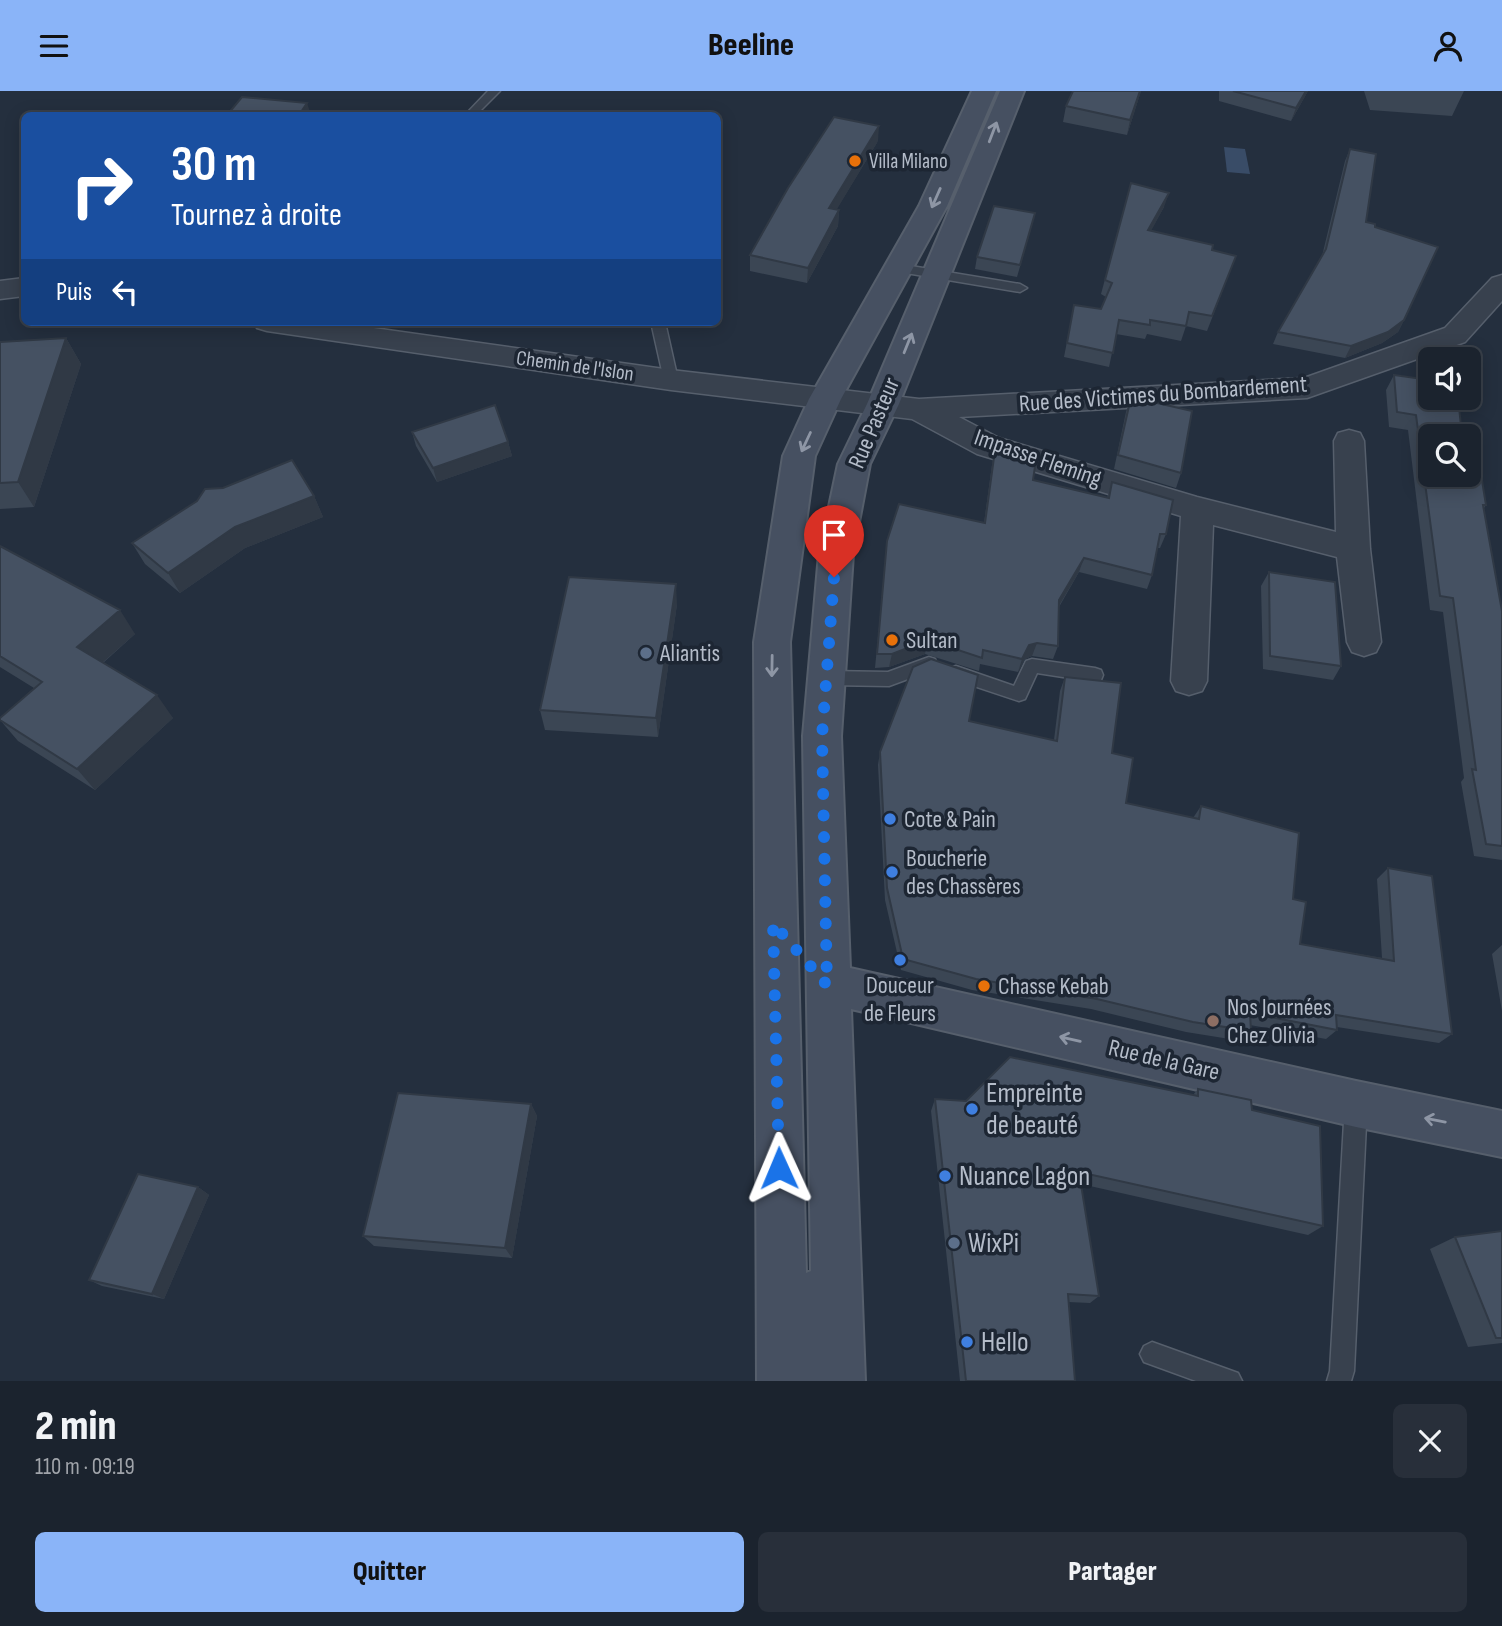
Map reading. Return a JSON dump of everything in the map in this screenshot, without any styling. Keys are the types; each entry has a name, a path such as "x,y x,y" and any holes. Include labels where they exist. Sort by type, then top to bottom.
{"main road":[{"name":"Rue Pasteur","path":"800,954 776,862 772,733 772,642 799,456 825,399 933,206 984,91"},
{"name":"Rue Pasteur","path":"800,954 822,736 836,554 854,464 883,404 1012,91"},
{"name":"Rue de la Gare","path":"800,954 859,990 1356,1104 1502,1134"},
{"path":"783,1381 800,954"},
{"path":"800,954 814,1381"},
{"path":"800,954 839,1381"}],"street":[{"name":"Rue des Victimes du Bombardement","path":"919,409 1307,388 1455,335 1502,284"},
{"path":"0,291 21,287"},
{"name":"Chemin de l'Islon","path":"324,326 353,328 671,380 883,404"},
{"name":"Impasse Fleming","path":"883,404 919,409 988,446 1196,509 1353,549"},
{"path":"1349,441 1353,549 1364,642"},
{"path":"1189,681 1196,509"}],"lane":[{"path":"473,112 494,91"},
{"path":"899,268 1020,288"},
{"path":"659,326 671,380"},
{"path":"827,678 890,679 911,673 926,663 1019,694 1032,666 1095,675"},
{"path":"1339,1381 1342,1371 1356,1104"},
{"path":"1152,1354 1230,1381"}],"water":[{"path":"1224,147 1245,149 1250,174 1227,172"}],"building":[{"path":"1073,91 1140,91 1130,120 1066,106"},
{"path":"1233,91 1306,91 1296,108"},
{"path":"242,97 307,103 301,112 230,112"},
{"path":"834,117 879,126 829,208 839,210 808,268 750,255 788,188"},
{"path":"1350,149 1376,154 1366,222 1438,247 1404,320 1388,332 1351,346 1278,332 1326,249"},
{"path":"1131,183 1169,193 1148,230 1213,245 1212,250 1236,256 1212,316 1189,312 1186,326 1150,320 1150,325 1119,320 1113,353 1067,343 1074,305 1101,309 1112,283 1105,280"},
{"path":"994,206 1035,213 1020,265 977,257"},
{"path":"66,338 18,482 0,483 0,342"},
{"path":"1394,375 1418,378 1418,410 1459,410 1461,424 1418,424 1418,430 1416,415 1397,412"},
{"path":"1131,397 1192,411 1181,473 1118,455"},
{"path":"495,405 508,442 433,468 412,432"},
{"path":"995,450 1036,460 1033,480 1109,498 1112,482 1173,500 1166,534 1160,534 1152,575 1084,558 1059,600 1058,646 1037,643 1029,645 1022,659 983,650 982,658 928,640 892,654 877,654 887,541 899,504 985,523"},
{"path":"292,460 314,496 235,527 168,573 132,543 197,501 205,489 223,488"},
{"path":"1481,474 1486,505 1483,505 1502,611 1502,846 1486,844 1472,769 1476,770 1453,598 1440,596 1426,487 1481,487"},
{"path":"0,546 120,610 77,647 157,695 77,769 0,720 42,682 0,656"},
{"path":"1269,572 1335,582 1341,666 1270,656"},
{"path":"569,577 676,584 656,718 540,710"},
{"path":"931,659 978,675 969,721 1057,741 1065,677 1121,683 1112,753 1133,758 1126,803 1199,819 1201,806 1299,833 1293,899 1306,902 1300,944 1394,961 1388,868 1432,876 1452,1034 1336,1015 1337,1030 1250,1013 1251,1031 1193,1022 1097,999 976,979 903,959 887,888 880,752 913,667"},
{"path":"1010,1057 1198,1096 1198,1089 1251,1100 1252,1110 1320,1126 1323,1226 1079,1172 1099,1296 1068,1294 1075,1381 966,1381 935,1099 966,1101"},
{"path":"398,1093 531,1104 505,1248 363,1236"},
{"path":"138,1174 198,1187 152,1294 89,1280"},
{"path":"1502,1231 1502,1338 1496,1338 1455,1237"}],"place":[{"name":"Villa Milano","path":"855,161"},
{"name":"Sultan","path":"892,640"},
{"name":"Aliantis","path":"646,653"},
{"name":"Cote & Pain","path":"890,819"},
{"name":"Boucherie des Chassères","path":"892,872"},
{"name":"Douceur de Fleurs","path":"900,960"},
{"name":"Chasse Kebab","path":"984,986"},
{"name":"Nos Journées Chez Olivia","path":"1213,1021"},
{"name":"Empreinte de beauté","path":"972,1109"},
{"name":"Nuance Lagon","path":"945,1176"},
{"name":"WixPi","path":"954,1243"},
{"name":"Hello","path":"967,1342"}],"route":[{"path":"779,1168 773,923 827,985 822,736 834,577"}]}
